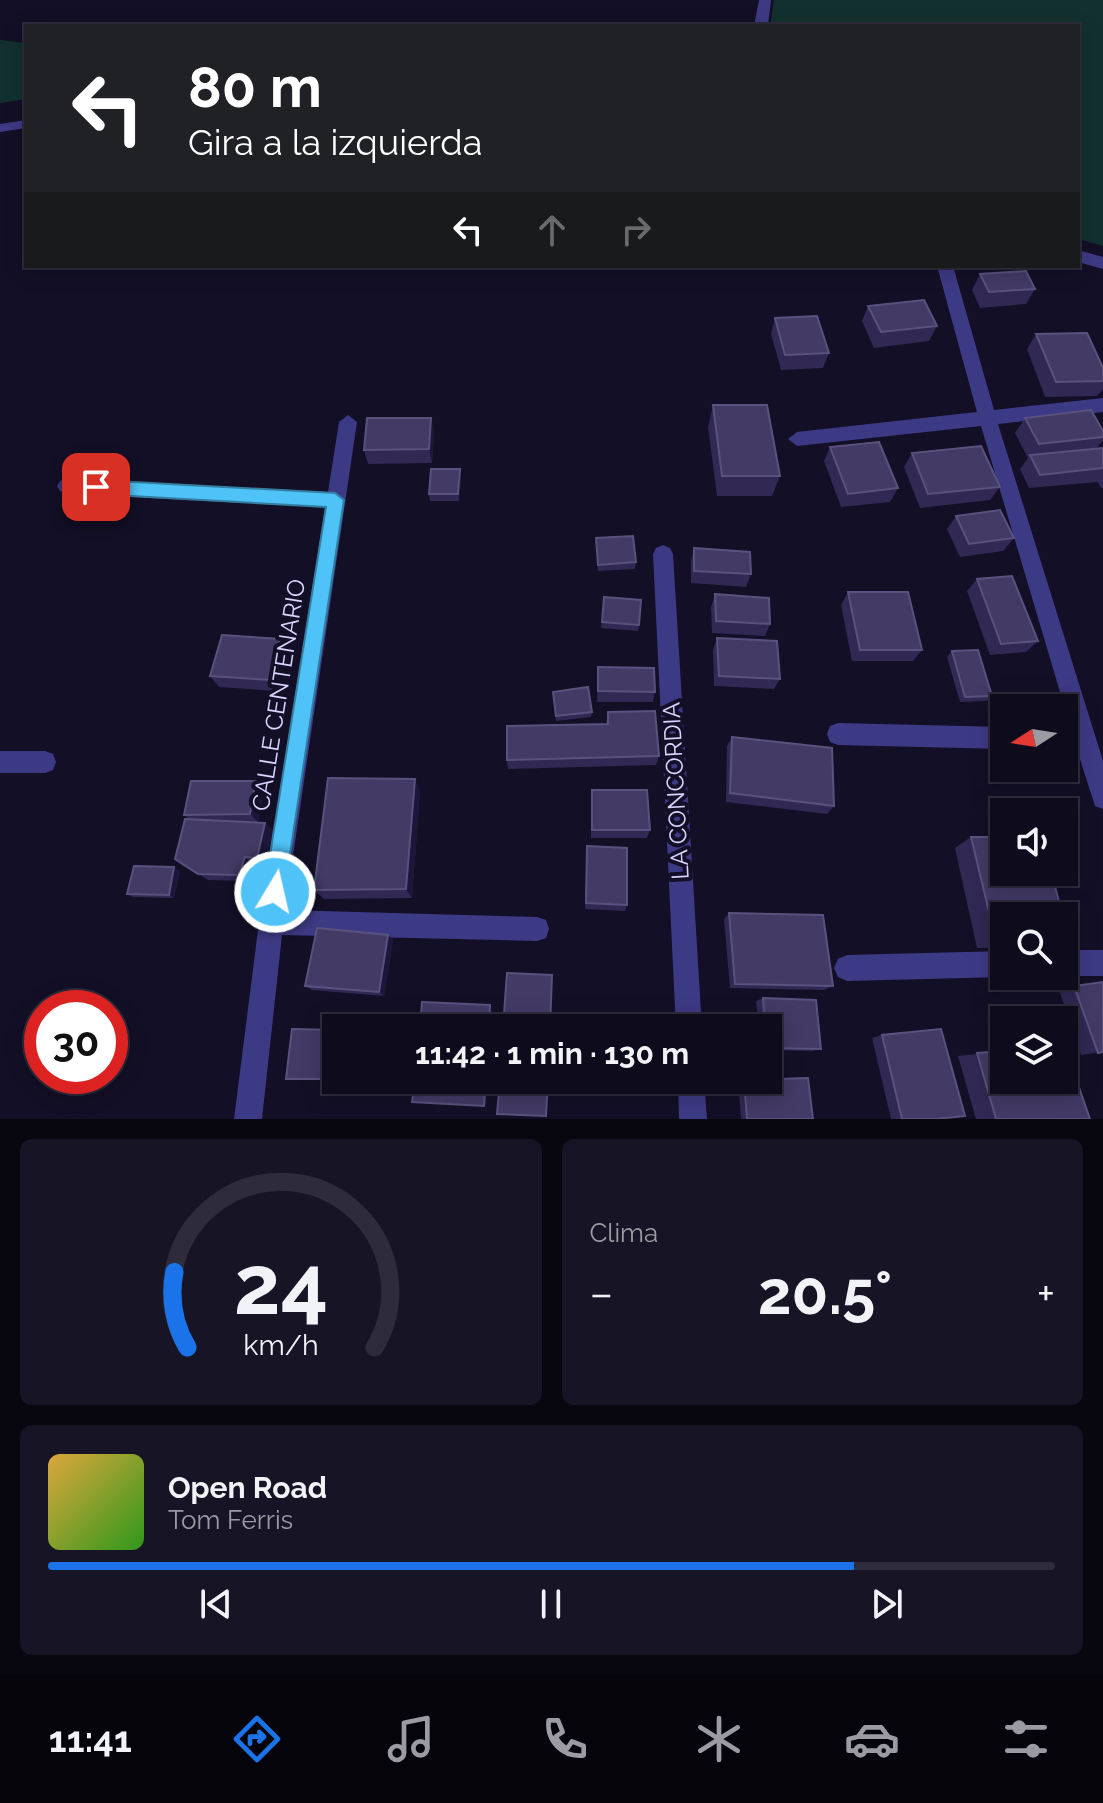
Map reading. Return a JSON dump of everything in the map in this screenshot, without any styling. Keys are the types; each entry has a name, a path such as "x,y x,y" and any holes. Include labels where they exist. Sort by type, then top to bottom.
{"street":[{"path":"761,24 765,0"},
{"path":"0,128 24,124"},
{"path":"1080,257 1103,263"},
{"path":"946,268 1063,694"},
{"path":"797,439 1103,405"},
{"name":"CALLE CENTENARIO","path":"248,1119 271,922 348,422"},
{"path":"67,486 335,500"},
{"name":"LA CONCORDIA","path":"663,554 688,1014"},
{"path":"838,734 990,738"},
{"path":"1078,745 1103,798"},
{"path":"0,762 45,762"},
{"path":"271,922 537,929"},
{"path":"1078,963 1103,963"},
{"path":"847,968 990,964"},
{"path":"692,1094 693,1119"}],"green space":[{"path":"774,0 1103,0 1103,246 1080,240 1080,24 770,24"},
{"path":"0,40 24,43 24,99 0,103"}],"building":[{"path":"1026,271 1035,289 989,292 980,274"},
{"path":"924,300 937,326 881,332 868,306"},
{"path":"817,316 829,353 785,355 775,318"},
{"path":"1087,333 1103,368 1103,381 1056,382 1036,334"},
{"path":"713,405 767,405 780,476 722,476"},
{"path":"1091,410 1103,431 1103,437 1039,444 1025,418"},
{"path":"367,418 431,418 429,449 364,450"},
{"path":"879,442 898,488 848,494 830,447"},
{"path":"981,446 1000,487 928,494 912,453"},
{"path":"1103,448 1103,468 1040,475 1030,455"},
{"path":"431,469 460,469 458,494 429,494"},
{"path":"1000,510 1014,538 969,544 956,516"},
{"path":"633,536 636,562 598,565 596,538"},
{"path":"694,548 750,552 751,574 694,571"},
{"path":"1012,576 1038,641 1001,644 977,579"},
{"path":"848,592 908,592 922,650 860,650"},
{"path":"715,594 769,598 770,624 716,621"},
{"path":"604,597 641,600 639,625 602,622"},
{"path":"222,635 280,639 270,680 210,676"},
{"path":"717,638 777,641 780,679 719,676"},
{"path":"978,650 990,696 965,697 952,651"},
{"path":"598,667 654,668 655,692 598,691"},
{"path":"588,687 592,712 556,716 553,692"},
{"path":"655,711 659,756 507,760 507,726 608,724 608,712"},
{"path":"732,737 832,748 834,806 730,793"},
{"path":"328,778 415,779 406,889 314,890"},
{"path":"191,781 256,781 250,814 184,815"},
{"path":"592,790 647,790 650,830 592,830"},
{"path":"185,819 265,823 257,858 245,857 239,875 198,874 175,859"},
{"path":"971,837 990,837 990,886 1055,886 1059,902 990,902 990,916"},
{"path":"587,846 627,848 627,905 586,903"},
{"path":"134,866 174,867 169,895 127,894"},
{"path":"729,913 823,915 833,986 735,984"},
{"path":"317,928 388,935 379,992 305,986"},
{"path":"507,973 552,975 551,1014 504,1014"},
{"path":"1103,982 1103,1052 1098,1053 1075,990 1078,985"},
{"path":"763,998 816,1000 821,1049 782,1048 782,1014 764,1014"},
{"path":"422,1002 490,1005 490,1014 421,1014"},
{"path":"292,1029 322,1030 322,1079 286,1079"},
{"path":"941,1029 965,1116 902,1119 882,1035"},
{"path":"990,1052 990,1094 1078,1094 1078,1084 1090,1119 996,1119 977,1053"},
{"path":"808,1078 813,1119 747,1119 745,1094 782,1094 782,1079"},
{"path":"413,1094 485,1094 484,1106 412,1102"},
{"path":"499,1094 547,1094 546,1116 497,1114"}],"route":[{"path":"96,487 335,500 275,892"}]}
